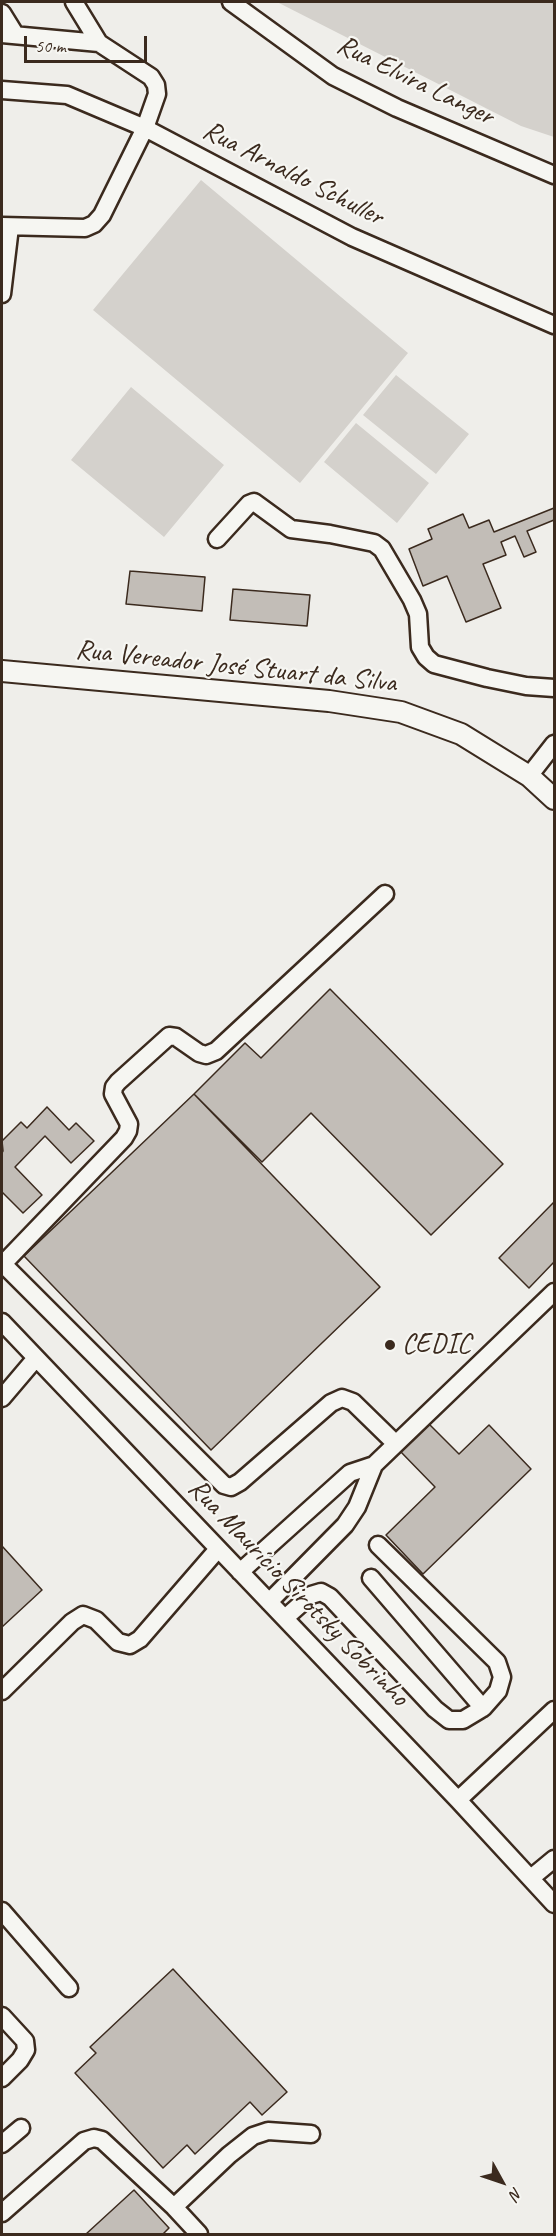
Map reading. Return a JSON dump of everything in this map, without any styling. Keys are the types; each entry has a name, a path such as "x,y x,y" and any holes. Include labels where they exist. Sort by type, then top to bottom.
{"main road":[{"name":"Rua Vereador José Stuart da Silva","path":"2,671 329,701 401,712 461,734 529,776 554,798"}],"street":[{"path":"2,294 6,227 85,228 94,224 102,215 145,128 157,94 156,85 151,77 99,43 74,2"},
{"name":"Rua Elvira Langer","path":"231,2 333,76 397,108 555,175"},
{"path":"2,13 8,34 99,43"},
{"name":"Rua Arnaldo Schuller","path":"2,90 68,95 145,128 352,237 555,325"},
{"path":"217,539 249,504 254,502 291,529 374,543 381,549 412,600 418,614 420,647 426,657 434,663 487,678 526,686 555,688"},
{"path":"529,776 555,744"},
{"path":"385,894 216,1051 207,1055 199,1053 176,1037 169,1036 118,1082 113,1094 129,1124 129,1131 2,1263 224,1485 231,1487 240,1482 331,1403 342,1398 353,1402 396,1444"},
{"path":"269,1602 345,1525 357,1507 374,1465 555,1292"},
{"name":"Rua Maurício Sirotsky Sobrinho","path":"2,1322 555,1904"},
{"path":"2,1398 36,1358"},
{"path":"240,1572 350,1473 374,1465"},
{"path":"285,1618 311,1595 321,1592 330,1597 448,1720 463,1720 483,1708 498,1691 502,1677 497,1662 378,1545"},
{"path":"2,1691 72,1622 83,1615 96,1620 118,1642 130,1646 140,1639 218,1549"},
{"path":"371,1578 483,1708"},
{"path":"458,1800 555,1710"},
{"path":"531,1878 555,1859"},
{"path":"2,1911 69,1988"},
{"path":"2,2016 25,2041 26,2050 20,2060 2,2078"},
{"path":"2,2144 21,2128"},
{"path":"174,2207 229,2155 253,2136 268,2131 311,2134"},
{"path":"2,2213 84,2141 94,2138 102,2140 174,2207 199,2235"}],"shaded area":[{"path":"277,2 554,2 554,137 521,126"},
{"path":"201,180 408,353 300,483 93,310"},
{"path":"396,375 469,434 436,474 363,415"},
{"path":"131,387 224,465 164,537 71,460"},
{"path":"356,423 429,483 397,523 324,462"}],"building":[{"path":"554,508 554,520 527,531 536,552 524,557 515,536 501,542 506,555 483,564 501,608 466,622 447,576 423,586 409,549 432,539 428,529 463,514 469,528 489,520 494,532"},
{"path":"130,571 205,577 202,611 126,604"},
{"path":"233,589 310,595 307,626 230,620"},
{"path":"330,989 503,1164 431,1235 311,1113 262,1162 194,1094 245,1043 261,1058"},
{"path":"194,1094 380,1287 211,1450 24,1256"},
{"path":"47,1107 69,1130 76,1123 94,1141 71,1163 45,1136 15,1167 42,1195 23,1213 2,1192 2,1141 21,1122 27,1128"},
{"path":"554,1202 554,1262 529,1288 499,1258"},
{"path":"428,1423 459,1454 489,1425 531,1469 423,1574 386,1535 435,1487 400,1451"},
{"path":"2,1546 42,1590 2,1627"},
{"path":"173,1969 287,2092 262,2115 250,2102 195,2154 187,2145 163,2168 75,2073 96,2053 90,2047"},
{"path":"134,2190 169,2228 163,2234 86,2234"}],"place":[{"name":"CEDIC","path":"390,1345"}]}
